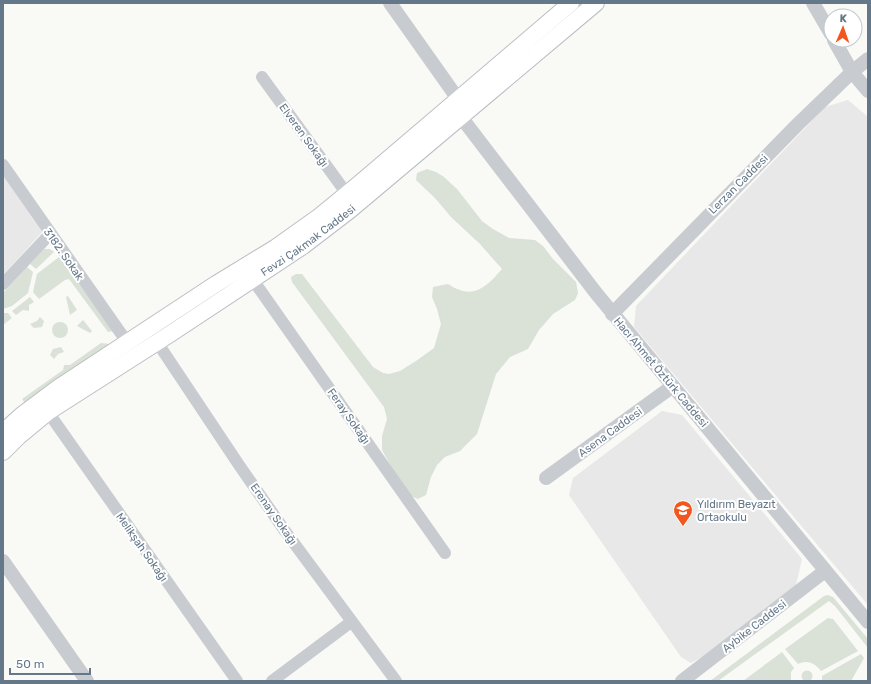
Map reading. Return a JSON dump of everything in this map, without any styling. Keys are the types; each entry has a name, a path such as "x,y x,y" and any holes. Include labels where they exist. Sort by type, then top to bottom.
{"main road":[{"name":"Fevzi Çakmak Caddesi","path":"3,432 22,415 58,388 127,342 275,248 320,216 571,3"},
{"name":"Fevzi Çakmak Caddesi","path":"3,452 19,436 48,412 253,280 303,246 350,210 596,3"}],"street":[{"path":"390,3 458,99"},
{"path":"813,3 823,20"},
{"path":"838,48 852,72 868,90"},
{"name":"Lerzan Caddesi","path":"612,314 777,145 852,72 868,59"},
{"name":"Elveren Sokağı","path":"262,76 347,194"},
{"name":"Hacı Ahmet Öztürk Caddesi","path":"461,117 612,314 868,622"},
{"name":"3182. Sokak","path":"3,165 127,342"},
{"path":"3,284 50,234"},
{"name":"Feray Sokağı","path":"253,280 445,553"},
{"name":"Erenay Sokağı","path":"157,342 239,465 351,622 396,681"},
{"name":"Asena Caddesi","path":"546,478 673,386"},
{"name":"Melikşah Sokağı","path":"48,412 237,681"},
{"path":"3,561 87,681"},
{"name":"Aybike Caddesi","path":"682,681 825,571"},
{"path":"272,681 351,622"}],"shaded area":[{"path":"848,100 868,117 868,605 634,327 636,306 825,107"},
{"path":"427,169 444,177 457,189 482,221 493,229 509,238 535,240 543,246 553,259 576,282 578,293 575,300 553,314 539,330 528,349 510,357 496,374 477,434 460,451 445,457 437,465 431,477 426,495 418,499 411,496 393,470 382,450 382,436 387,419 384,407 292,282 291,277 296,274 302,274 373,367 383,373 389,374 400,371 434,348 441,324 432,297 433,287 448,284 457,289 471,292 484,287 502,269 480,244 451,217 435,198 416,180 417,173"},
{"path":"3,173 44,230 3,275"},
{"path":"44,249 50,249 54,252 36,269 30,264"},
{"path":"59,257 113,331 108,332 69,279 65,280 39,299 33,292 37,274"},
{"path":"27,267 33,272 28,293 12,306 3,309 3,293"},
{"path":"68,296 77,310 70,315 66,297"},
{"path":"30,297 34,302 29,305 29,311 23,310 16,315 12,311"},
{"path":"3,313 8,313 12,318 3,325"},
{"path":"40,317 44,321 42,327 34,328 30,324 37,321"},
{"path":"83,320 92,331 90,333 77,326"},
{"path":"60,322 66,324 68,330 66,336 60,338 54,336 52,330 54,324"},
{"path":"101,343 110,344 25,403 22,399 63,370 64,365 70,365"},
{"path":"61,347 64,352 58,354 54,359 50,355 53,349"},
{"name":"Yıldırım Beyazıt Ortaokulu","path":"662,411 682,415 802,559 796,585 702,657 691,663 681,657 569,495 573,478"},
{"path":"828,595 833,597 868,639 868,648 835,606 829,601 718,681 710,681 824,596"},
{"path":"828,618 833,619 858,651 821,671 816,666 807,662 798,664 785,649"},
{"path":"782,652 794,668 791,672 791,681 743,681"},
{"path":"861,654 864,658 851,681 822,681 822,676"},
{"path":"805,671 809,671 811,672 811,680 805,681 802,678 802,674"}],"place":[{"name":"Yıldırım Beyazıt Ortaokulu","path":"683,527"}]}
